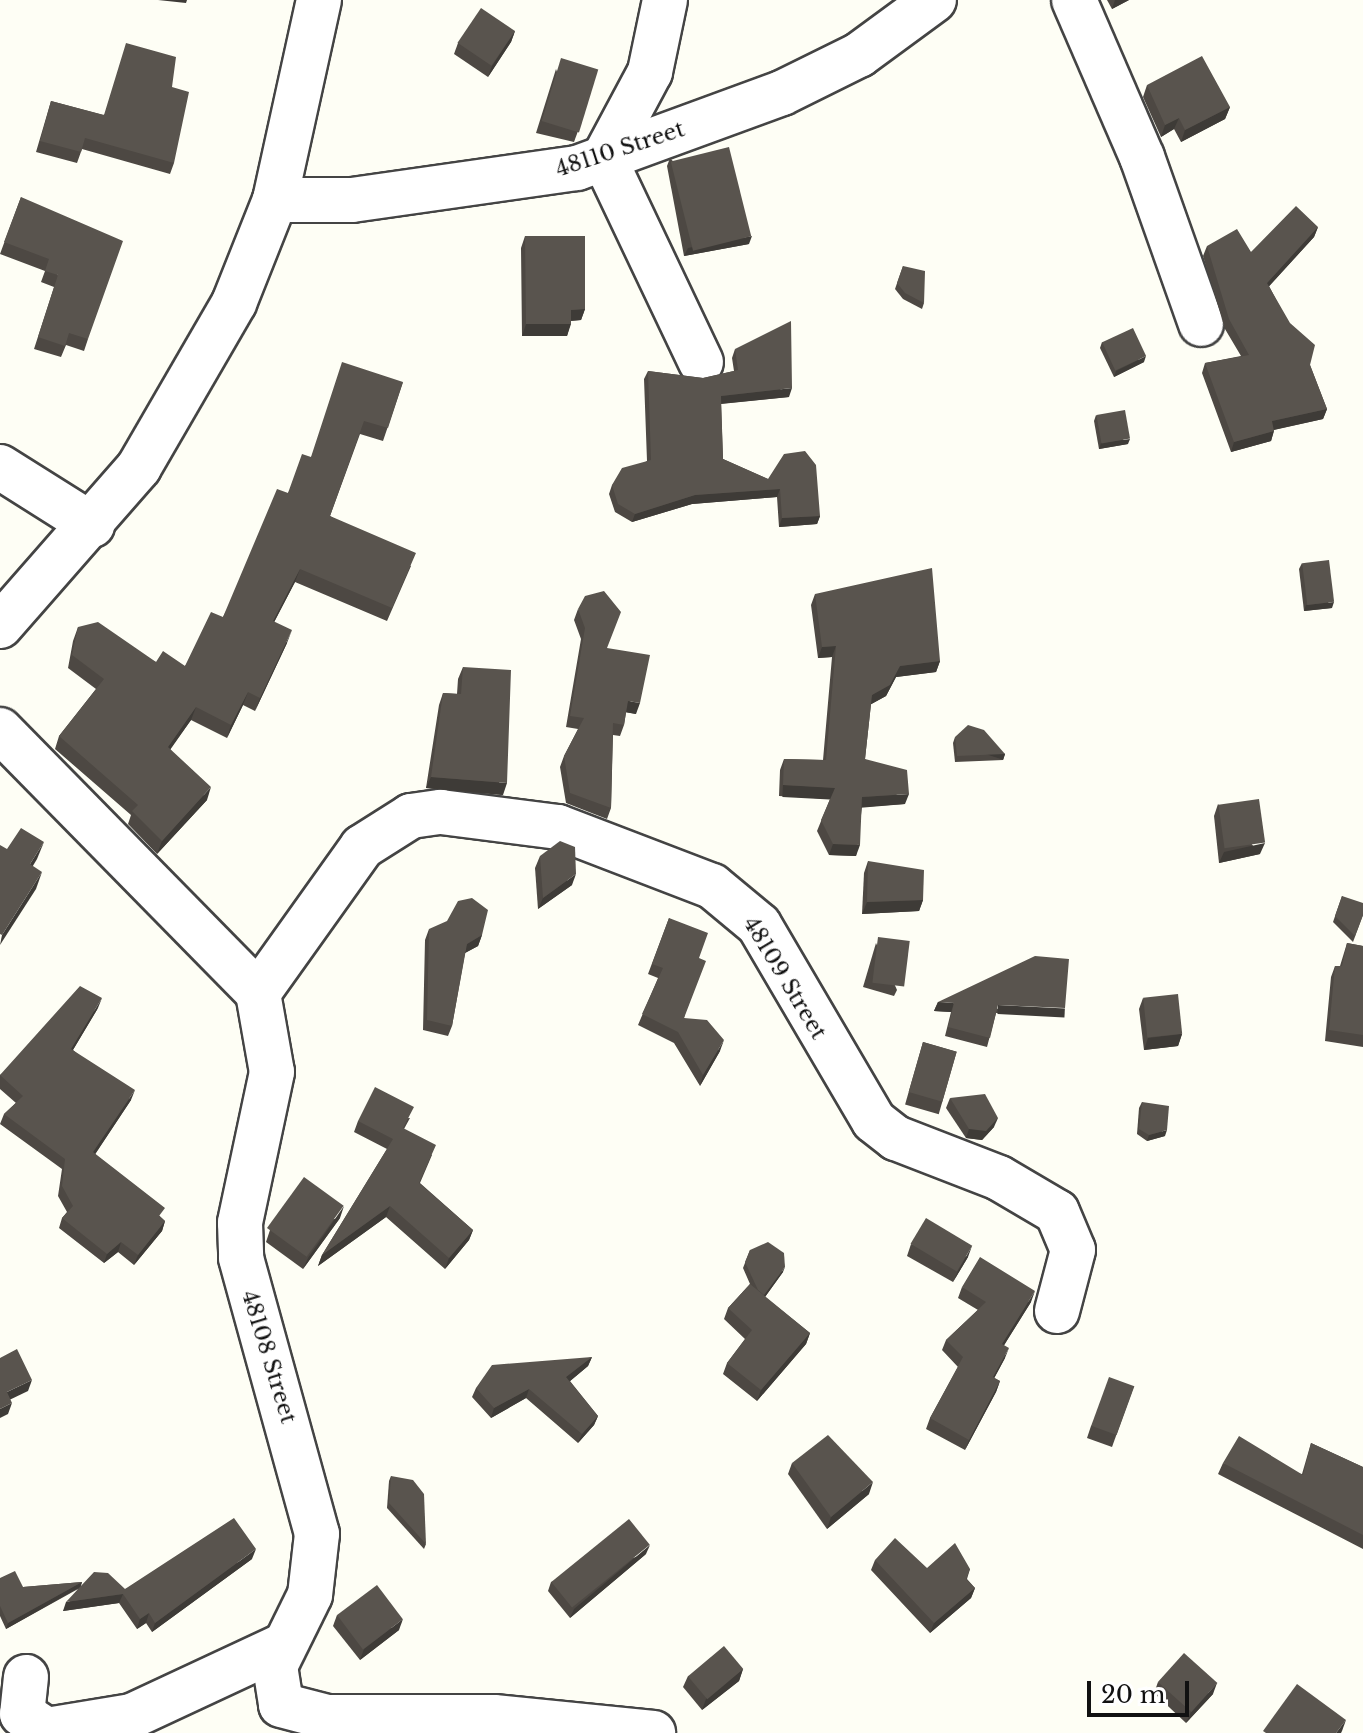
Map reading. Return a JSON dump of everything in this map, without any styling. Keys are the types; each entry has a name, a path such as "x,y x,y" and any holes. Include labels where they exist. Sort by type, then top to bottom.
{"street":[{"path":"0,626 92,525 189,386 275,200 319,0"},
{"path":"665,0 650,72 604,158 701,362"},
{"name":"48110 Street","path":"275,200 432,191 604,158 782,93 859,55 934,0"},
{"path":"1074,0 1142,157 1201,324"},
{"path":"0,467 92,525"},
{"path":"0,730 258,993"},
{"name":"48109 Street","path":"258,993 341,871 385,827 411,816 441,812 558,827 712,886 759,925 874,1121 896,1138 999,1178 1057,1212 1073,1250 1057,1311"},
{"name":"48108 Street","path":"258,993 272,1072 240,1223 241,1258 317,1534 310,1595 284,1645 273,1689 281,1705 303,1714 653,1733"},
{"path":"26,1677 22,1714 47,1730 132,1716 284,1645"}],"building":[{"path":"481,8 515,31 492,66 458,43"},
{"path":"126,43 176,57 172,87 189,92 174,163 85,138 81,152 40,141 51,101 104,115"},
{"path":"1202,56 1230,107 1185,130 1179,118 1165,125 1147,85"},
{"path":"561,58 598,69 579,133 542,121"},
{"path":"729,147 751,236 693,251 671,162"},
{"path":"21,197 123,241 88,339 69,333 65,346 38,337 58,275 45,271 49,259 4,242"},
{"path":"1296,206 1318,227 1267,283 1290,323 1315,345 1310,365 1327,409 1272,421 1274,431 1234,442 1205,363 1249,355 1229,319 1207,246 1237,229 1251,252"},
{"path":"525,236 585,236 585,309 571,310 571,324 526,324"},
{"path":"903,266 925,271 924,303 905,293 897,283"},
{"path":"791,321 792,388 721,396 723,459 768,479 784,454 805,451 816,465 820,516 782,518 780,489 695,495 635,514 618,504 612,485 622,468 651,460 648,371 703,378 738,370 735,349"},
{"path":"1133,328 1146,356 1115,370 1102,342"},
{"path":"342,362 403,382 388,428 364,421 330,516 416,553 392,608 300,569 273,621 292,630 260,698 248,692 231,725 196,707 168,747 211,787 162,841 132,811 138,805 59,736 104,679 72,655 78,627 98,622 156,662 163,651 185,666 211,612 223,617 277,489 288,493 302,454 311,457"},
{"path":"1125,410 1130,439 1101,444 1096,415"},
{"path":"1329,560 1334,602 1307,605 1302,563"},
{"path":"932,568 940,661 900,666 890,685 872,695 865,759 907,770 909,794 862,797 860,845 833,844 821,820 835,788 783,785 784,759 826,760 836,646 822,647 815,594"},
{"path":"604,591 621,612 607,648 650,655 640,703 628,701 624,725 613,723 611,808 570,793 564,756 584,718 570,716 585,628 578,609 585,596"},
{"path":"463,667 511,670 507,783 431,777 443,693 461,694"},
{"path":"968,725 984,730 1005,754 957,756 955,737"},
{"path":"1259,799 1265,843 1225,848 1218,805"},
{"path":"21,828 44,842 30,864 42,872 2,935 0,845 7,849"},
{"path":"560,841 575,847 576,874 543,898 540,856"},
{"path":"868,861 924,870 923,900 867,902"},
{"path":"1342,896 1363,903 1363,915 1355,936 1335,916"},
{"path":"472,898 488,910 482,935 467,944 452,1026 427,1020 429,929 447,921 458,901"},
{"path":"669,918 708,933 699,958 706,961 684,1018 707,1020 724,1040 703,1075 678,1032 642,1014 663,968 652,964"},
{"path":"878,937 910,941 904,987 872,983"},
{"path":"1347,943 1363,946 1363,1035 1329,1030 1335,966 1342,966"},
{"path":"1035,956 1069,959 1065,1008 998,1005 990,1038 948,1027 954,1003 938,1002"},
{"path":"80,986 102,998 71,1049 135,1090 93,1152 165,1208 159,1216 165,1221 138,1255 121,1242 107,1254 62,1218 73,1206 62,1186 65,1159 4,1114 23,1096 0,1075"},
{"path":"1178,994 1182,1034 1147,1037 1143,998"},
{"path":"923,1042 957,1052 942,1102 909,1092"},
{"path":"375,1087 414,1107 403,1128 436,1145 419,1183 473,1230 449,1258 390,1206 322,1255 393,1139 358,1121"},
{"path":"985,1094 998,1118 986,1131 969,1129 950,1098"},
{"path":"1142,1102 1169,1106 1167,1130 1149,1135 1139,1129"},
{"path":"304,1177 344,1206 307,1257 267,1228"},
{"path":"926,1218 972,1246 957,1272 911,1244"},
{"path":"768,1242 784,1253 785,1267 764,1295 758,1290 745,1262 750,1250"},
{"path":"980,1257 1035,1291 1002,1344 1009,1348 993,1377 1000,1381 969,1440 930,1418 963,1357 946,1340 986,1302 962,1287"},
{"path":"750,1284 810,1333 761,1390 727,1363 752,1330 728,1308"},
{"path":"17,1349 32,1380 7,1392 12,1403 0,1409 0,1358"},
{"path":"592,1357 566,1377 598,1416 582,1434 529,1389 494,1408 476,1388 492,1365"},
{"path":"1109,1377 1134,1386 1117,1435 1091,1426"},
{"path":"828,1435 873,1482 831,1517 792,1463"},
{"path":"1239,1436 1303,1475 1311,1443 1363,1467 1363,1535 1223,1463"},
{"path":"391,1476 413,1480 424,1494 426,1544 389,1503"},
{"path":"234,1518 256,1549 155,1623 149,1613 140,1619 123,1594 66,1602 94,1572 108,1573 125,1589"},
{"path":"629,1519 650,1545 572,1608 551,1582"},
{"path":"895,1538 927,1568 955,1543 970,1569 966,1579 975,1588 934,1623 875,1560"},
{"path":"15,1571 23,1587 82,1582 8,1623 0,1606 0,1578"},
{"path":"377,1585 403,1619 363,1649 337,1615"},
{"path":"724,1646 743,1669 707,1699 688,1676"},
{"path":"1184,1653 1217,1683 1191,1712 1158,1682"},
{"path":"1297,1684 1346,1720 1336,1733 1263,1731"}]}
